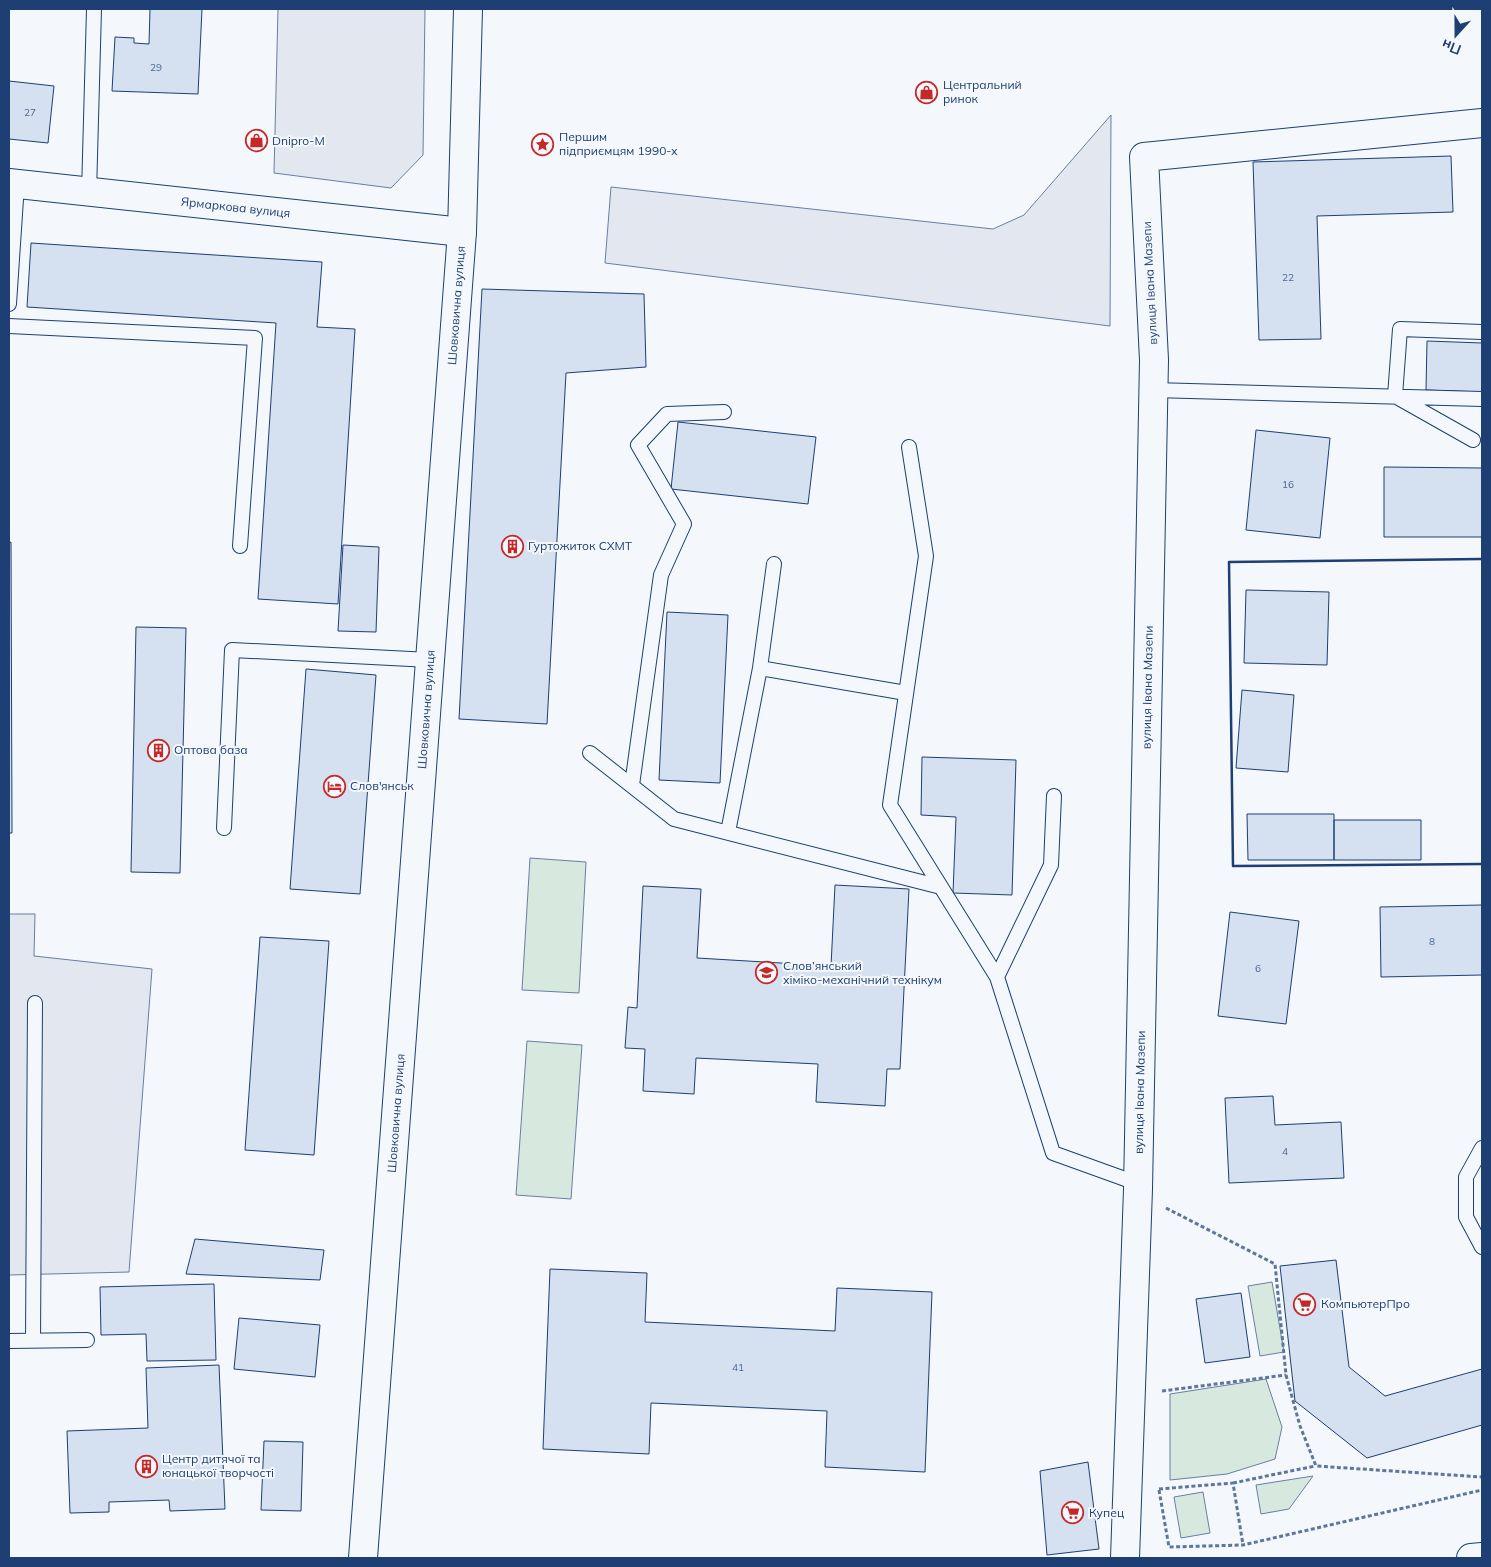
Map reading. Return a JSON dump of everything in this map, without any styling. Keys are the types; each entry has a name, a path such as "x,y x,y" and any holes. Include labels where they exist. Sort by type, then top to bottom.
{"street":[{"name":"Шовковична вулиця","path":"363,1558 462,232 468,9"},
{"name":"вулиця Івана Мазепи","path":"1124,1558 1138,1184 1153,390 1144,157 1482,123"},
{"name":"Ярмаркова вулиця","path":"13,184 462,232"},
{"path":"1471,1558 1482,1557"}],"lane":[{"path":"89,193 94,9"},
{"path":"9,304 13,184"},
{"path":"9,326 255,338 240,546"},
{"path":"1395,396 1400,329 1482,332"},
{"path":"1153,390 1482,399"},
{"path":"1395,396 1472,440"},
{"path":"632,786 661,576 684,524 638,445 667,414 724,412"},
{"path":"909,447 926,556 890,805 997,977 1053,1152 1138,1184"},
{"path":"728,832 760,668 774,564"},
{"path":"224,828 232,650 430,660"},
{"path":"760,668 906,693"},
{"path":"590,753 674,819 941,887"},
{"path":"997,977 1051,865 1054,796"},
{"path":"33,1341 35,1003"},
{"path":"1482,1148 1466,1177 1466,1217 1482,1247"},
{"path":"9,1341 87,1340"}],"path":[{"path":"1164,1216 1164,1206 1275,1264 1286,1375 1300,1426 1316,1466"},
{"path":"1162,1390 1286,1375"},
{"path":"1162,1381 1162,1400"},
{"path":"1159,1489 1233,1483 1316,1466 1482,1477"},
{"path":"1159,1479 1159,1489 1170,1547 1243,1545 1482,1490"},
{"path":"1233,1483 1243,1545"}],"shaded area":[{"path":"278,9 425,9 423,155 391,188 274,173"},
{"path":"1111,115 1110,326 605,263 611,187 993,229 1024,215"},
{"path":"530,858 586,862 579,993 522,990"},
{"path":"9,914 35,914 34,956 152,969 129,1272 9,1275"},
{"path":"527,1041 582,1045 571,1199 516,1195"},
{"path":"1272,1282 1284,1352 1260,1356 1248,1286"},
{"path":"1266,1379 1282,1427 1275,1459 1227,1474 1170,1480 1170,1394"},
{"path":"1313,1476 1289,1509 1261,1514 1256,1485"},
{"path":"1203,1492 1210,1533 1181,1538 1174,1497"}],"building":[{"path":"150,9 202,9 198,94 112,91 115,37 134,38 134,43 149,44"},
{"path":"9,81 54,86 48,143 9,139"},
{"path":"1451,156 1453,212 1317,216 1321,339 1259,340 1253,162"},
{"path":"31,243 322,262 317,327 355,329 338,604 258,599 276,323 27,307"},
{"name":"Гуртожиток СХМТ","path":"482,289 644,294 646,367 566,373 547,724 459,719"},
{"path":"1427,341 1482,343 1482,392 1426,390"},
{"path":"678,422 816,437 808,504 671,489"},
{"path":"1256,430 1330,438 1320,538 1246,530"},
{"path":"1384,467 1482,468 1482,537 1384,537"},
{"path":"11,542 12,833 9,833 9,543"},
{"path":"343,545 379,547 376,632 338,631"},
{"path":"1246,590 1329,592 1327,665 1244,663"},
{"path":"667,612 728,615 720,783 659,780"},
{"name":"Оптова база","path":"136,627 186,628 180,873 131,872"},
{"path":"306,669 376,675 360,894 290,889"},
{"path":"1242,690 1294,695 1288,772 1236,768"},
{"path":"922,757 1016,760 1012,895 953,893 956,817 921,815"},
{"path":"1247,814 1334,814 1334,860 1248,860"},
{"path":"1334,820 1421,820 1421,860 1334,860"},
{"path":"835,885 909,889 900,1069 887,1069 885,1106 816,1102 818,1064 696,1058 694,1094 643,1091 645,1049 625,1048 628,1007 637,1008 643,886 701,889 697,958 831,966"},
{"path":"1482,905 1482,975 1381,977 1380,907"},
{"path":"1230,912 1299,921 1286,1024 1218,1016"},
{"path":"260,937 329,941 314,1155 245,1150"},
{"path":"1273,1096 1275,1125 1341,1122 1344,1178 1229,1183 1225,1098"},
{"path":"195,1239 324,1250 320,1280 186,1274"},
{"path":"1336,1260 1349,1367 1385,1396 1482,1369 1482,1425 1367,1458 1295,1401 1280,1266"},
{"path":"550,1269 647,1273 645,1322 835,1331 837,1288 932,1292 925,1472 825,1467 827,1411 651,1403 649,1454 543,1449"},
{"path":"214,1284 216,1360 147,1361 146,1334 101,1335 100,1287"},
{"path":"1241,1293 1250,1357 1205,1363 1196,1299"},
{"path":"239,1318 320,1325 315,1377 234,1369"},
{"name":"Центр дитячої та юнацької творчості","path":"219,1365 225,1509 170,1511 169,1500 109,1502 109,1512 70,1513 67,1431 148,1428 146,1368"},
{"path":"264,1441 303,1442 301,1511 261,1510"},
{"path":"1088,1462 1099,1549 1047,1555 1040,1471"}],"wall":[{"path":"1482,559 1229,562 1233,866 1482,864"}],"place":[{"name":"Центральний ринок","path":"927,92"},
{"name":"Dnipro-M","path":"256,141"},
{"name":"Першим підприємцям 1990-х","path":"543,144"},
{"name":"Гуртожиток СХМТ","path":"512,546"},
{"name":"Оптова база","path":"158,750"},
{"name":"Слов'янськ","path":"334,786"},
{"name":"Слов’янський хіміко-механічний технікум","path":"767,973"},
{"name":"КомпьютерПро","path":"1305,1304"},
{"name":"Центр дитячої та юнацької творчості","path":"146,1466"},
{"name":"Купец","path":"1073,1513"}]}
